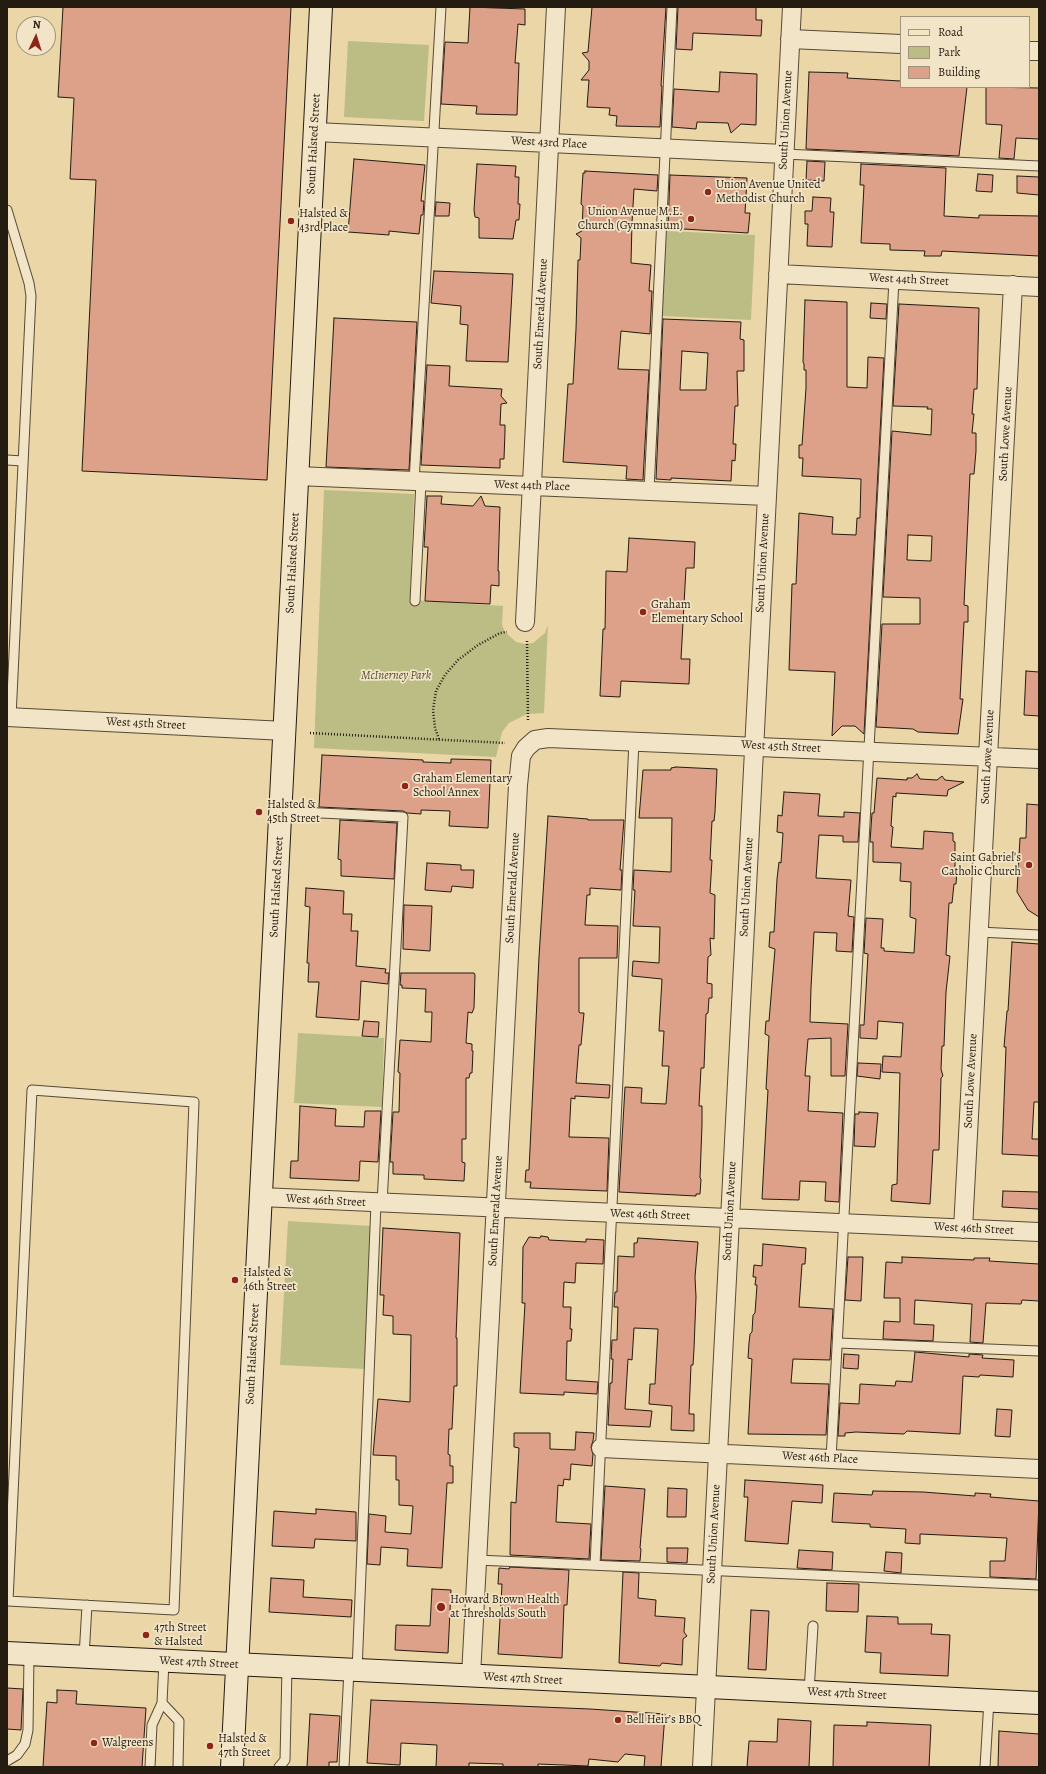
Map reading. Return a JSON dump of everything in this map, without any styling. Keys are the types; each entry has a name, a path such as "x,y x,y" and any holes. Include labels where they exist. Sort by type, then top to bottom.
{"main road":[{"name":"South Halsted Street","path":"232,1767 321,7"},
{"name":"West 47th Street","path":"7,1653 1039,1703"}],"street":[{"name":"South Emerald Avenue","path":"525,622 556,7"},
{"name":"South Union Avenue","path":"702,1767 792,7"},
{"path":"790,39 900,44"},
{"name":"West 43rd Place","path":"315,132 784,154"},
{"name":"West 44th Street","path":"778,274 1039,286"},
{"name":"South Lowe Avenue","path":"963,1229 1013,285"},
{"name":"West 44th Place","path":"297,476 767,496"},
{"name":"West 45th Street","path":"9,717 284,731"},
{"name":"West 45th Street","path":"526,748 535,740 548,738 1039,759"},
{"name":"South Emerald Avenue","path":"471,1676 519,770 521,756 526,748"},
{"name":"West 46th Street","path":"261,1198 1039,1232"},
{"name":"West 46th Place","path":"601,1448 1039,1469"}],"lane":[{"path":"415,601 417,482 433,138 441,7"},
{"path":"649,491 672,7"},
{"path":"784,154 1039,166"},
{"path":"7,210 29,283 31,296 9,717"},
{"path":"831,1459 894,280"},
{"path":"7,460 23,461"},
{"path":"595,1566 634,741"},
{"path":"280,811 403,817 379,1203 353,1670 344,1767"},
{"path":"979,932 1039,935"},
{"path":"32,1090 194,1102 174,1610 87,1605 8,1601 32,1090"},
{"path":"838,1343 1039,1351"},
{"path":"477,1560 1039,1585"},
{"path":"84,1657 87,1605"},
{"path":"809,1692 813,1626"},
{"path":"7,1761 17,1755 25,1744 28,1730 29,1654"},
{"path":"150,1767 152,1725 162,1703 164,1661"},
{"path":"279,1767 285,1760 287,1667"},
{"path":"985,1767 989,1700"},
{"path":"162,1703 179,1721 178,1767"}],"path":[{"path":"440,739 434,728 433,710 436,691 445,675 458,660 478,645 507,632"},
{"path":"527,641 528,720"},
{"path":"310,733 505,743"}],"green space":[{"path":"348,41 429,45 424,121 344,117"},
{"path":"666,231 755,235 751,320 662,316"},
{"name":"McInerney Park","path":"324,490 414,494 410,600 503,606 502,625 505,632 516,642 525,644 533,643 545,633 548,625 544,713 527,714 509,723 502,732 496,757 314,748"},
{"path":"298,1033 384,1038 382,1107 294,1103"},
{"path":"288,1221 371,1226 365,1369 280,1365"}],"building":[{"path":"63,7 291,7 267,480 82,471 96,180 70,179 74,98 58,97"},
{"path":"470,7 525,9 525,25 518,24 515,63 519,63 517,115 476,114 477,106 441,104 445,42 468,43"},
{"path":"592,7 666,7 660,127 616,126 617,116 609,115 610,108 587,107 589,80 581,80 589,70 589,61 582,53 588,52"},
{"path":"678,7 756,7 756,20 762,20 761,36 693,33 692,50 676,49"},
{"path":"720,72 757,74 756,125 741,124 731,133 728,123 697,122 696,129 672,127 674,89 719,92"},
{"path":"809,72 848,73 847,78 900,81 900,88 967,88 959,156 806,149"},
{"path":"986,88 1039,88 1039,139 1016,138 1014,159 999,158 1002,125 986,124"},
{"path":"354,159 425,165 421,201 424,201 423,215 421,215 419,234 389,231 389,235 348,232"},
{"path":"807,161 825,162 824,181 806,180"},
{"path":"477,164 516,166 515,177 519,177 518,204 520,204 519,220 516,220 513,239 479,238 479,218 475,217 474,210"},
{"path":"861,164 946,168 944,216 979,218 979,215 1039,216 1039,256 942,251 941,256 924,256 925,251 890,250 890,244 861,243 864,185 860,185"},
{"path":"585,171 658,175 657,191 634,189 632,223 631,263 651,265 649,291 652,291 650,334 621,331 618,369 649,370 643,480 626,479 627,466 563,462 568,384 573,384 578,260 580,260 581,238 576,234 582,231 583,206 581,204 583,173 585,173"},
{"path":"978,174 993,175 992,192 976,191"},
{"path":"670,175 747,178 745,213 750,213 748,233 668,228"},
{"path":"1017,176 1039,177 1039,195 1017,193"},
{"path":"813,197 831,198 830,212 834,212 832,247 807,246 808,224 805,224 805,211 812,211"},
{"path":"436,202 450,203 449,216 435,216"},
{"path":"434,271 513,274 508,362 466,361 468,325 460,324 461,306 431,303"},
{"path":"805,300 847,302 847,387 867,388 868,357 884,358 864,734 855,726 842,726 832,736 835,672 789,670 792,584 796,584 799,513 833,517 832,534 856,535 857,518 860,518 861,479 802,476 803,458 799,458 799,445 802,445 806,388 806,370 804,370 803,362"},
{"path":"871,303 887,304 886,319 870,318"},
{"path":"899,304 979,308 977,389 974,389 972,414 974,414 972,433 976,433 976,451 974,474 970,474 964,605 968,606 968,622 964,622 960,699 963,699 958,734 918,732 913,729 876,727 882,624 920,624 920,598 883,597 892,431 931,435 932,409 927,409 928,407 893,406","holes":["908,535 932,536 931,561 907,560"]},
{"path":"334,318 417,322 409,470 326,467"},
{"path":"663,319 741,322 740,339 744,340 744,371 737,371 738,406 735,406 733,444 736,444 735,461 732,460 731,481 671,478 671,480 656,479","holes":["682,351 708,353 706,390 680,390"]},
{"path":"427,365 450,366 449,386 502,389 501,396 507,403 501,404 500,425 505,425 505,431 504,459 500,459 500,468 421,465"},
{"path":"427,496 442,496 441,504 473,506 481,496 485,506 500,507 499,586 491,585 490,604 425,601 428,547 424,547"},
{"path":"629,538 695,542 694,568 686,568 681,659 690,659 689,684 621,681 620,697 600,696 603,629 605,629 606,571 627,572"},
{"path":"1026,671 1039,672 1039,716 1024,715"},
{"name":"Graham Elementary School Annex","path":"322,755 423,760 423,762 451,763 451,759 491,760 488,828 449,826 450,811 421,810 421,814 407,813 403,811 319,807"},
{"path":"671,768 717,769 715,812 714,821 712,821 710,860 712,860 710,893 715,895 714,939 710,938 711,955 708,957 707,983 712,984 712,998 709,998 708,1013 706,1014 704,1068 701,1068 699,1106 702,1106 701,1179 700,1194 696,1194 696,1196 619,1192 625,1087 642,1088 641,1103 666,1104 669,1066 662,1066 664,1031 659,1031 662,979 632,976 633,961 659,963 660,927 633,926 635,890 633,890 634,870 671,872 672,818 639,818 643,770 671,770"},
{"path":"917,774 920,779 937,780 942,776 945,780 964,782 948,790 947,796 896,793 896,797 893,796 891,826 893,827 891,847 923,849 924,831 953,833 953,841 955,842 955,870 957,870 952,903 949,903 946,955 950,956 946,992 944,1046 942,1046 941,1069 943,1076 941,1078 939,1150 933,1150 930,1204 891,1201 892,1185 897,1184 900,1073 882,1072 883,1056 901,1057 903,1023 878,1021 877,1039 860,1038 860,1025 864,1025 868,954 864,953 866,918 883,919 881,948 884,948 884,951 914,953 916,919 910,917 911,882 900,881 901,863 873,862 873,842 870,842 877,778 907,780 907,778 912,778"},
{"path":"784,792 820,794 818,816 844,817 844,812 860,813 858,842 843,842 843,836 819,835 816,878 851,880 848,916 854,917 852,952 836,951 837,933 814,932 811,988 810,1022 848,1024 845,1076 831,1076 831,1038 808,1039 805,1076 810,1076 808,1111 843,1113 839,1202 825,1201 826,1182 800,1181 799,1200 762,1199 768,1090 766,1089 769,1036 765,1034 766,1021 769,1021 775,949 769,947 770,932 774,932 777,879 779,862 781,863 783,833 777,832 778,815 782,816"},
{"name":"Saint Gabriel's Catholic Church","path":"1027,804 1039,805 1039,917 1028,910 1017,892 1020,838 1026,838"},
{"path":"548,816 588,820 624,820 620,870 622,870 621,890 590,888 590,895 587,895 585,925 618,926 617,958 579,958 579,1012 584,1013 581,1045 579,1045 576,1083 610,1085 609,1098 575,1096 575,1099 571,1098 569,1137 609,1138 607,1191 530,1188 531,1182 525,1182 526,1170 529,1170 539,957"},
{"path":"340,820 397,823 394,879 341,876 341,860 338,859"},
{"path":"427,863 461,865 461,870 474,870 473,888 452,886 451,892 425,890"},
{"path":"306,888 344,891 343,914 352,914 351,931 358,931 356,966 386,969 385,973 389,973 388,984 361,981 359,1020 316,1017 319,982 308,982 309,963 307,963 310,907 305,906"},
{"path":"404,905 432,906 430,951 403,949"},
{"path":"1012,942 1039,944 1039,1102 1034,1102 1032,1139 1039,1139 1039,1156 1002,1154 1006,1047 1004,1047 1008,1011"},
{"path":"401,973 474,973 475,975 474,1008 472,1013 468,1012 466,1043 472,1044 473,1051 472,1073 470,1073 469,1078 466,1078 466,1139 462,1139 462,1162 465,1163 464,1181 424,1179 424,1175 393,1174 393,1162 390,1162 393,1112 399,1112 400,1073 398,1072 400,1040 431,1042 432,1012 425,1012 426,989 402,988 402,985 400,985"},
{"path":"364,1021 379,1022 378,1037 362,1036"},
{"path":"858,1063 881,1064 880,1079 857,1076"},
{"path":"300,1106 336,1109 335,1126 364,1127 365,1111 381,1111 378,1162 360,1161 359,1181 290,1178 291,1161 298,1161"},
{"path":"859,1112 878,1113 875,1147 854,1146 855,1114 859,1114"},
{"path":"1003,1191 1039,1192 1039,1209 1002,1207"},
{"path":"383,1228 460,1233 456,1338 457,1386 454,1386 452,1429 449,1429 448,1454 450,1455 450,1466 453,1466 453,1483 447,1483 442,1568 407,1566 408,1549 381,1547 380,1565 367,1564 369,1514 386,1516 385,1532 411,1534 413,1506 399,1505 399,1480 396,1480 396,1456 373,1455 378,1399 410,1402 411,1335 393,1334 393,1316 383,1315 384,1295 380,1295"},
{"path":"541,1236 548,1237 549,1240 586,1242 586,1239 604,1240 603,1264 576,1263 575,1283 564,1282 563,1307 571,1307 570,1329 572,1329 571,1341 567,1341 566,1380 598,1382 597,1394 564,1392 564,1395 520,1393 525,1303 522,1303 523,1247 529,1237 540,1238"},
{"path":"638,1238 698,1242 695,1277 696,1297 694,1349 693,1365 691,1365 689,1414 694,1414 694,1431 671,1430 672,1406 649,1404 650,1384 655,1384 658,1329 634,1328 632,1360 628,1359 625,1409 652,1411 650,1427 608,1425 610,1383 612,1383 612,1340 617,1340 618,1307 614,1307 615,1292 617,1292 618,1256 634,1257 634,1243 637,1243"},
{"path":"763,1244 806,1248 805,1264 802,1264 799,1307 833,1309 830,1360 793,1359 791,1383 829,1384 826,1435 748,1434 752,1359 748,1358 750,1334 752,1332 753,1315 755,1313 757,1285 755,1285 756,1277 753,1277 754,1265 762,1266"},
{"path":"848,1257 863,1257 861,1301 845,1300"},
{"path":"902,1257 974,1260 974,1258 990,1258 989,1261 1039,1264 1039,1301 1022,1300 1021,1304 986,1303 983,1343 970,1342 972,1304 915,1300 914,1324 934,1325 933,1341 883,1339 884,1321 900,1322 900,1298 884,1298 886,1262 902,1263"},
{"path":"915,1352 969,1357 969,1354 983,1355 982,1358 1014,1360 1013,1377 980,1375 979,1377 963,1376 960,1434 907,1431 904,1434 856,1432 845,1433 845,1436 838,1436 840,1403 859,1404 860,1384 895,1386 896,1381 912,1382"},
{"path":"844,1354 859,1355 858,1369 843,1368"},
{"path":"997,1409 1012,1410 1010,1437 995,1436"},
{"path":"576,1432 594,1433 591,1447 593,1454 592,1466 571,1464 570,1480 564,1479 563,1486 558,1485 556,1522 591,1524 589,1559 510,1555 511,1502 516,1503 519,1448 514,1447 514,1433 550,1433 550,1449 575,1450"},
{"path":"745,1480 823,1485 822,1503 792,1501 788,1544 745,1541 748,1497 744,1497"},
{"path":"605,1486 645,1489 640,1561 601,1560"},
{"path":"668,1488 687,1489 686,1517 667,1517"},
{"path":"873,1491 923,1492 975,1496 975,1493 991,1494 990,1497 1039,1501 1036,1579 990,1577 990,1561 1005,1561 1007,1538 920,1534 920,1544 905,1543 906,1529 870,1527 870,1524 832,1522 834,1493 872,1495"},
{"path":"316,1509 356,1512 356,1541 315,1539 314,1548 272,1546 274,1511 316,1514"},
{"path":"667,1548 688,1548 687,1563 667,1562"},
{"path":"799,1550 833,1552 832,1570 797,1568"},
{"path":"886,1552 902,1553 901,1573 884,1571"},
{"path":"510,1567 569,1570 567,1605 564,1605 562,1658 498,1654 502,1584 498,1584 499,1568 509,1569"},
{"path":"623,1572 639,1573 638,1598 656,1600 655,1616 685,1618 684,1632 687,1636 683,1639 682,1665 662,1663 660,1666 619,1663"},
{"path":"271,1578 304,1580 303,1597 352,1600 351,1617 269,1612"},
{"path":"827,1583 859,1584 858,1612 826,1611"},
{"name":"Howard Brown Health at Thresholds South","path":"432,1589 451,1590 448,1653 395,1650 396,1625 430,1626"},
{"path":"751,1610 769,1611 766,1670 748,1669"},
{"path":"867,1616 898,1617 898,1624 932,1624 931,1634 950,1635 948,1676 880,1673 881,1653 865,1652"},
{"path":"7,1688 23,1689 21,1730 7,1729"},
{"name":"Walgreens","path":"57,1690 77,1691 76,1704 146,1708 142,1767 43,1767 47,1702 57,1703"},
{"path":"371,1700 590,1709 665,1714 661,1767 644,1767 645,1756 625,1754 618,1762 589,1759 588,1766 538,1764 538,1767 503,1767 503,1764 469,1763 469,1767 436,1767 437,1745 401,1743 400,1765 367,1763"},
{"path":"310,1714 340,1716 337,1762 329,1762 329,1767 307,1767"},
{"path":"778,1719 811,1721 809,1767 747,1767 749,1741 777,1742"},
{"path":"867,1722 931,1725 929,1767 833,1767 834,1725 867,1726"},
{"path":"999,1731 1039,1734 1039,1767 998,1767"}],"place":[{"name":"Union Avenue United Methodist Church","path":"708,192"},
{"name":"Union Avenue M.E. Church (Gymnasium)","path":"691,219"},
{"name":"Halsted & 43rd Place","path":"291,221"},
{"name":"Graham Elementary School","path":"643,612"},
{"name":"Graham Elementary School Annex","path":"405,786"},
{"name":"Halsted & 45th Street","path":"259,812"},
{"name":"Saint Gabriel's Catholic Church","path":"1029,865"},
{"name":"Halsted & 46th Street","path":"235,1280"},
{"name":"Howard Brown Health at Thresholds South","path":"441,1607"},
{"name":"47th Street & Halsted","path":"146,1635"},
{"name":"Bell Heir’s BBQ","path":"618,1720"},
{"name":"Walgreens","path":"94,1743"},
{"name":"Halsted & 47th Street","path":"210,1746"}]}
